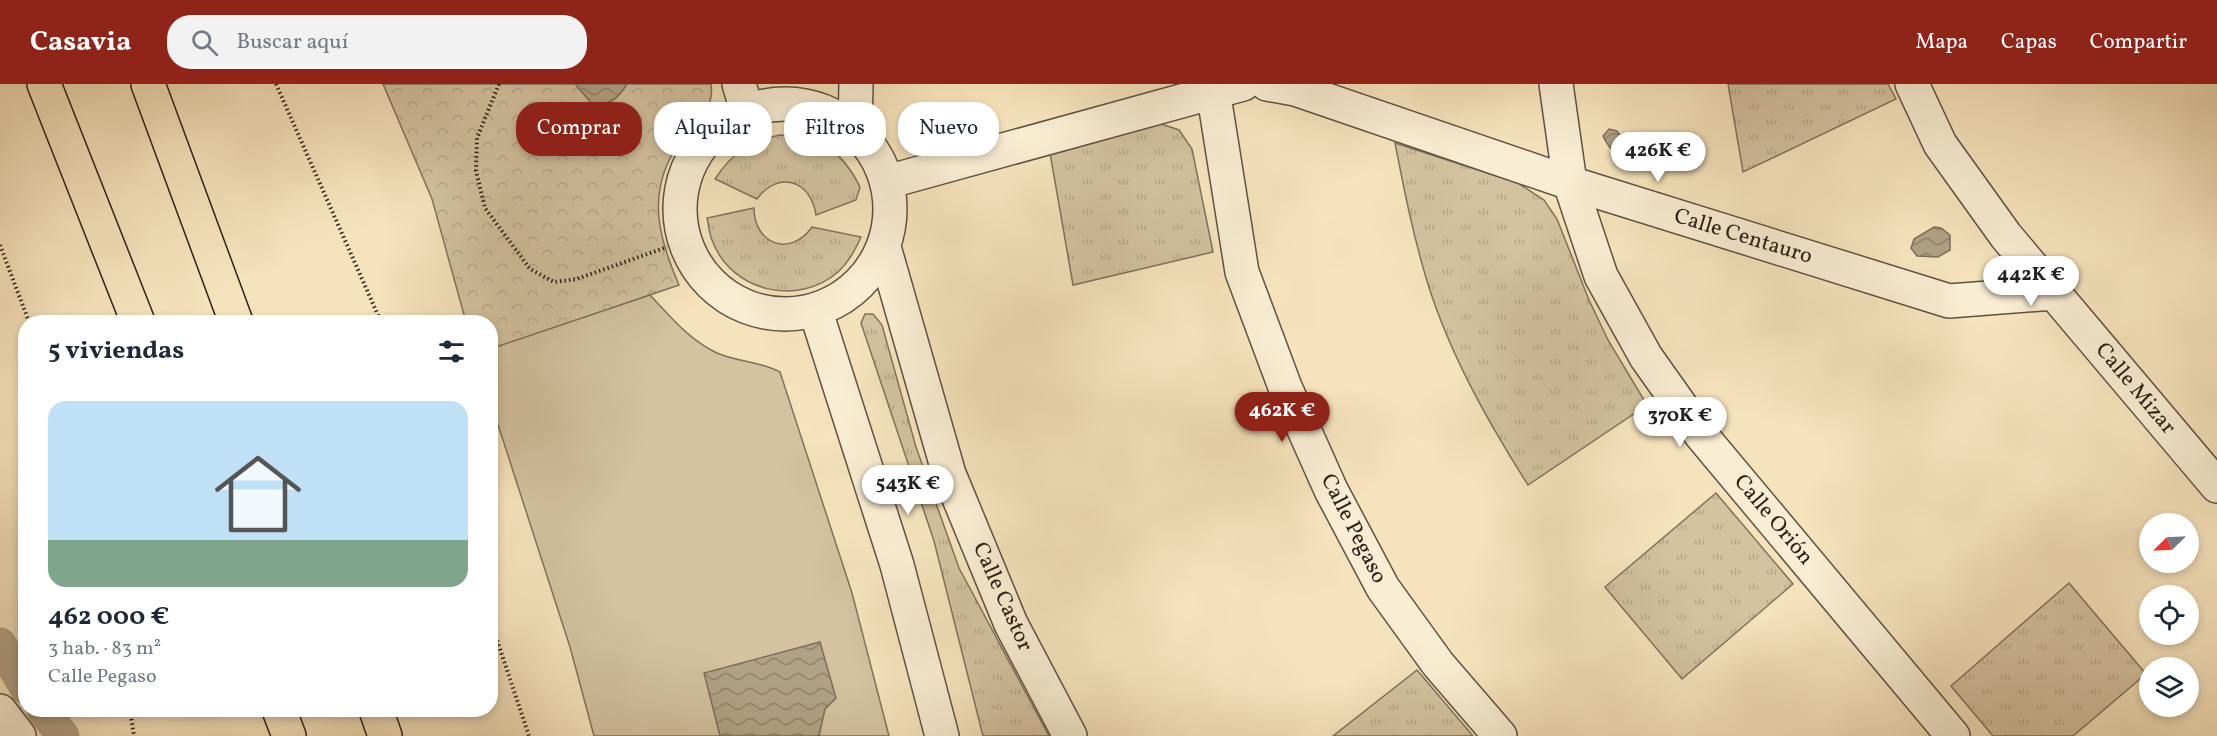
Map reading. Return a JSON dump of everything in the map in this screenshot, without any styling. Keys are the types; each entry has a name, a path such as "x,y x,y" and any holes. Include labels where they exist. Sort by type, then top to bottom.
{"highway":[{"path":"44,84 135,315"},
{"path":"148,84 233,315"},
{"path":"281,717 288,736"},
{"path":"378,717 385,736"}],"street":[{"path":"856,84 856,102"},
{"name":"Calle Centauro","path":"1267,84 1295,89 1570,183 1949,301 2053,293"},
{"name":"Calle Orión","path":"1556,84 1570,183 1601,276 1646,357 1702,436 1953,736"},
{"name":"Calle Mizar","path":"1912,84 1940,144 2006,236 2217,486"},
{"path":"887,182 1223,86"},
{"name":"Calle Pegaso","path":"1223,86 1242,272 1285,387 1331,490 1383,588 1438,664 1500,736"},
{"path":"784,105 743,97 689,163 679,202 683,241 712,288 722,294 761,314 816,312 858,288 884,247 890,215 887,182 875,156"},
{"name":"Calle Castor","path":"884,247 949,474 1011,624 1070,736"},
{"path":"816,312 897,566 942,736"},
{"path":"0,711 20,736"}],"path":[{"path":"276,84 378,315"},
{"path":"499,84 477,138 476,171 485,208 530,269 554,282 577,279 668,247"},
{"path":"0,245 26,315"},
{"path":"498,643 529,736"},
{"path":"131,717 134,736"}],"green space":[{"path":"383,84 711,84 709,102 654,102 654,156 672,156 660,186 659,219 666,252 679,285 498,347 498,315 464,315 432,199"},
{"path":"1728,84 1888,84 1896,99 1743,172"},
{"path":"1158,123 1179,130 1192,149 1213,252 1073,285 1050,153"},
{"path":"784,136 784,156 838,156 846,164 860,187 856,200 816,215 808,194 801,187 792,183 774,184 757,199 715,179 734,156 772,156 772,137"},
{"path":"1395,143 1518,183 1544,200 1557,219 1589,300 1608,340 1647,405 1528,485 1498,437 1446,334 1417,246"},
{"path":"754,208 760,231 775,243 794,242 803,237 812,227 861,237 845,264 822,283 804,289 786,291 767,289 734,272 721,258 711,237 707,218"},
{"path":"650,295 681,327 707,348 725,356 780,372 852,593 889,736 594,736 570,647 498,425 498,346"},
{"path":"865,314 873,314 882,325 916,447 959,568 1049,736 983,736 934,541 861,323"},
{"path":"1716,493 1793,584 1682,679 1605,587"},
{"path":"2069,583 2139,666 2139,680 2073,736 1993,736 1951,686"},
{"path":"1417,670 1473,736 1333,736"}],"water":[{"path":"575,84 627,84 613,100 590,102"},
{"path":"1609,129 1617,131 1626,144 1641,151 1632,165 1609,146 1603,136"},
{"path":"1934,227 1941,228 1950,235 1950,250 1938,257 1917,256 1911,248 1914,239"},
{"path":"820,642 836,698 825,709 819,736 720,736 704,673"}],"waterway":[{"path":"0,644 18,674"},
{"path":"48,717 63,736"}]}
